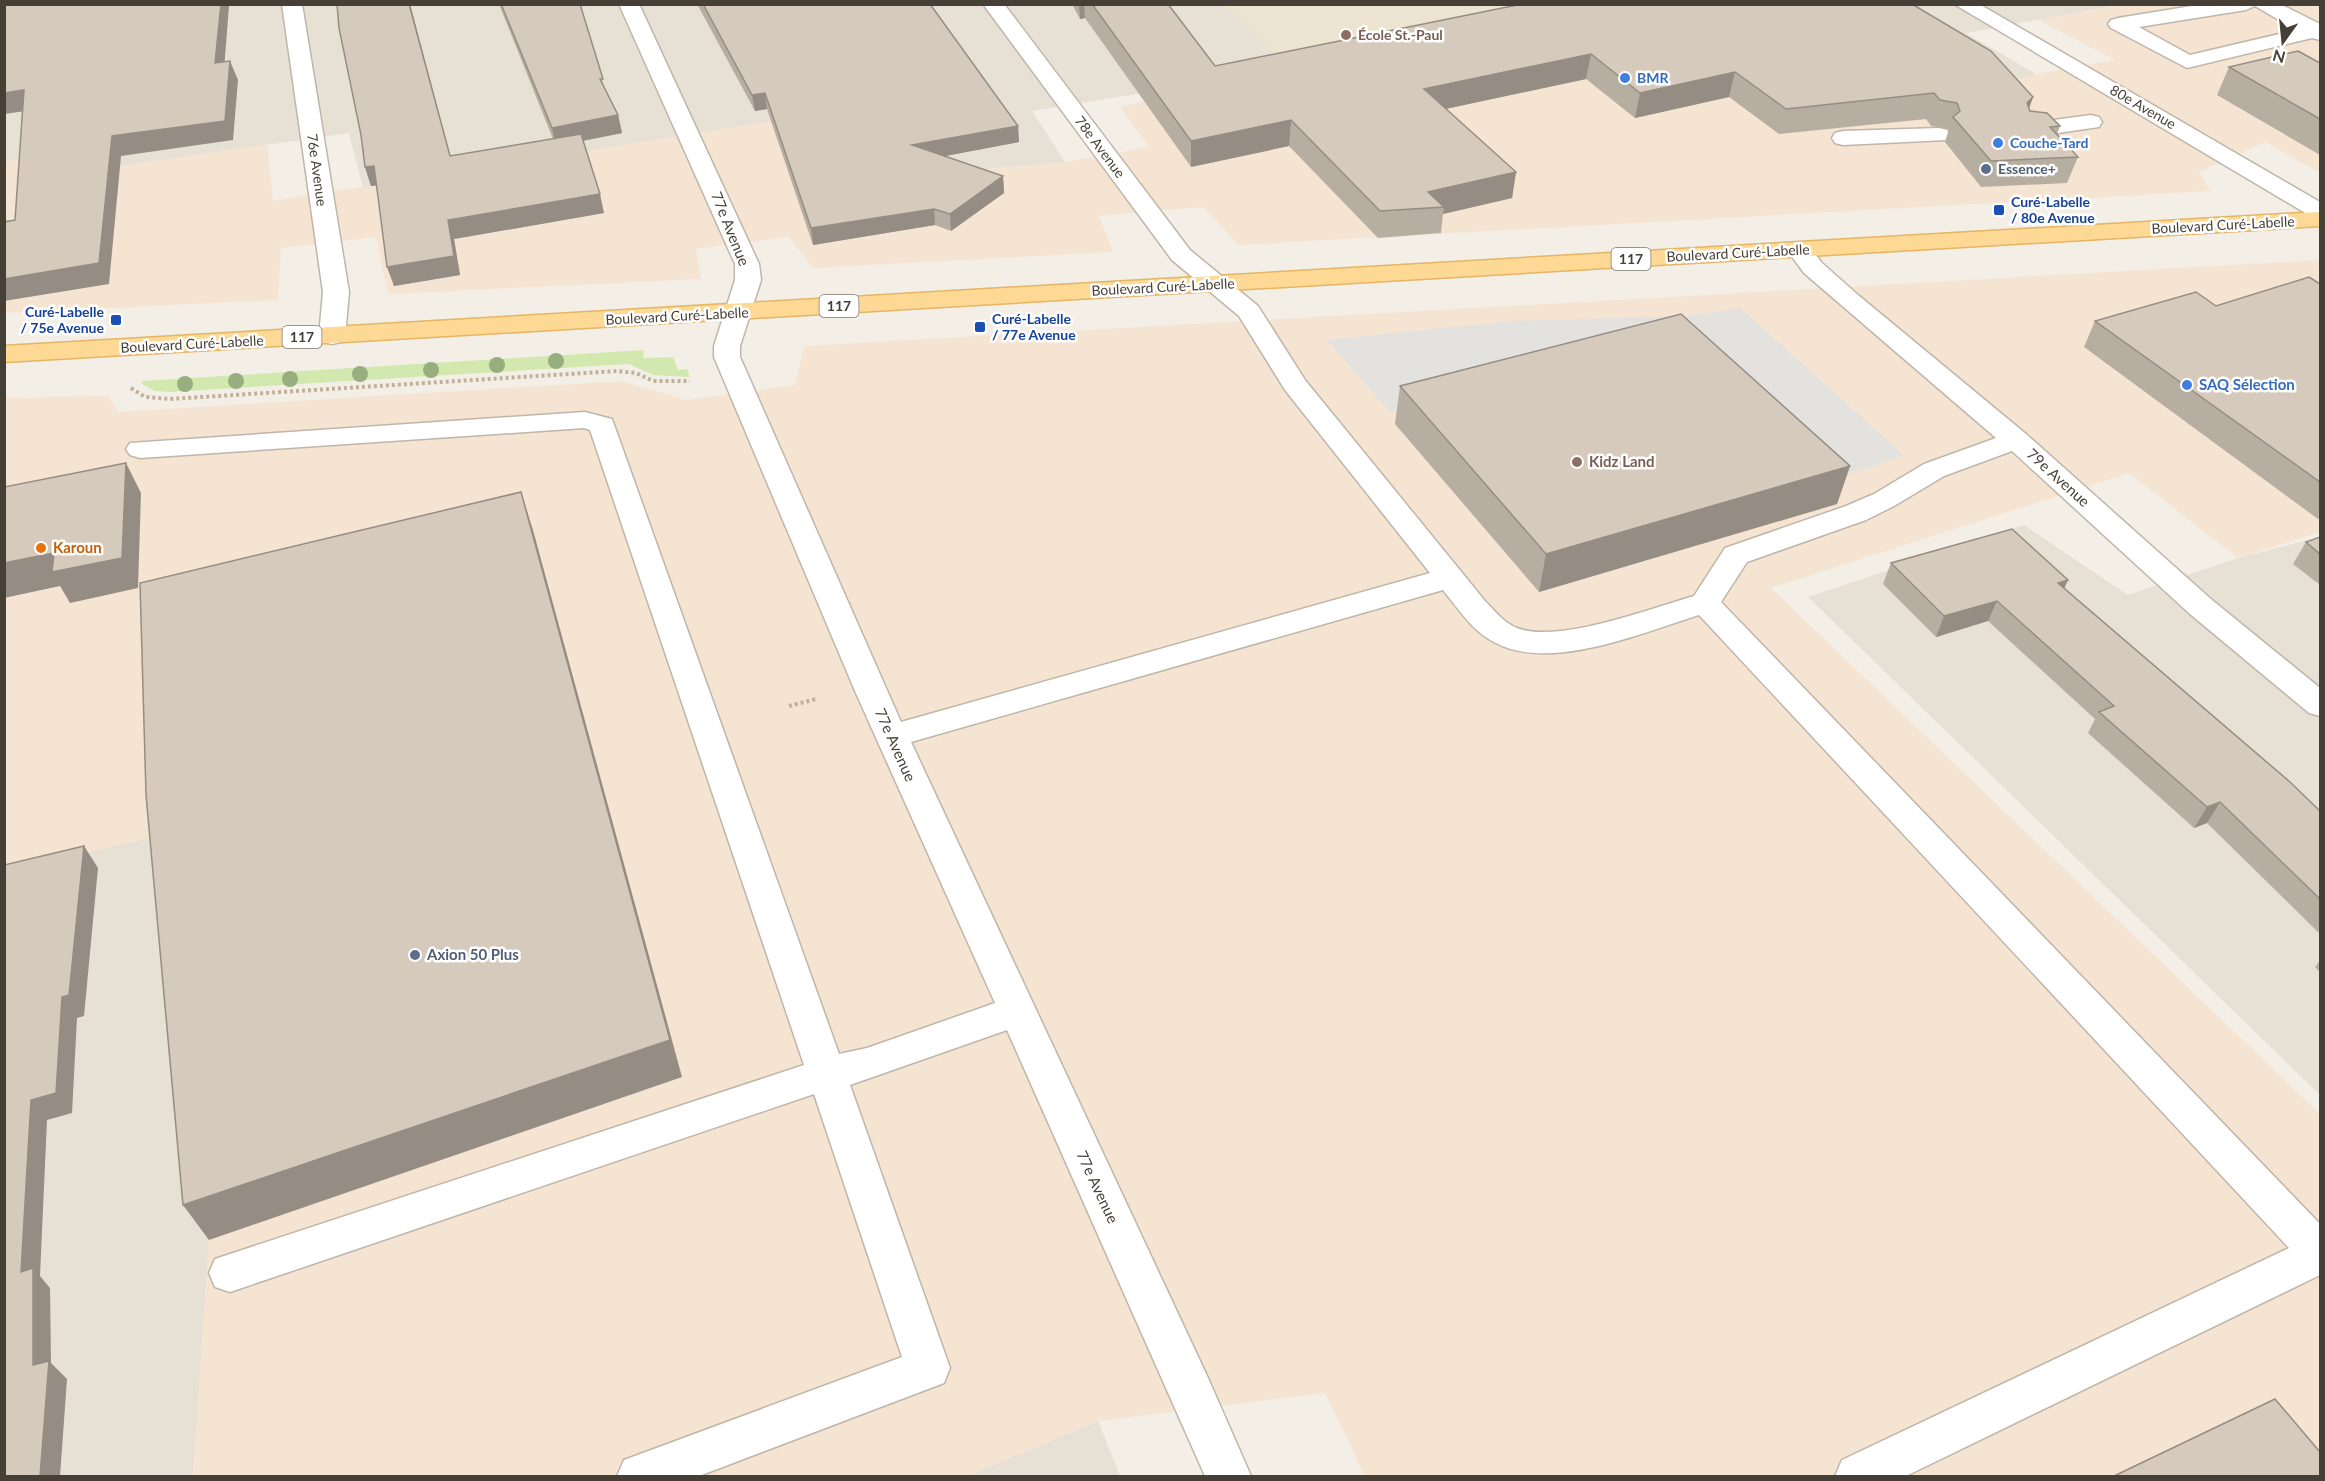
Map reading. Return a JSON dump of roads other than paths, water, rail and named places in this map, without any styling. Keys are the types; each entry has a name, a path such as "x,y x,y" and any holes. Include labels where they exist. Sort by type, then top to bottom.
{"main road":[{"name":"Boulevard Curé-Labelle","path":"4,354 2320,219"}],"street":[{"name":"76e Avenue","path":"292,4 336,292 336,312 332,336"},
{"name":"77e Avenue","path":"629,4 747,264 748,279 727,346 727,357 1015,1011 1192,1393 1228,1476"},
{"name":"78e Avenue","path":"993,4 1181,255 1213,284 1249,311 1294,384 1449,578 1491,625 1507,636 1542,644 1568,642 1705,603"},
{"name":"80e Avenue","path":"1964,4 2320,212"},
{"path":"2246,4 2118,24 2187,62 2319,32"},
{"path":"2264,4 2319,32"},
{"path":"2031,130 2091,122"},
{"path":"1843,138 1939,135"},
{"name":"79e Avenue","path":"1799,250 1842,294 2016,441 2201,607 2320,705"},
{"path":"140,449 585,420 602,425 928,1368 640,1476"},
{"path":"1858,1476 2320,1253 1705,603 1736,555 1856,513 1884,500 1934,470 2016,441"},
{"path":"892,736 1449,578"},
{"path":"230,1273 825,1074 868,1064 1015,1011"}],"place":[{"name":"École St.-Paul","path":"1346,35"},
{"name":"BMR","path":"1625,78"},
{"name":"Couche-Tard","path":"1998,143"},
{"name":"Essence+","path":"1986,169"},
{"name":"Curé-Labelle / 80e Avenue","path":"1999,210"},
{"name":"Curé-Labelle / 75e Avenue","path":"116,320"},
{"name":"Curé-Labelle / 77e Avenue","path":"980,327"},
{"name":"SAQ Sélection","path":"2187,385"},
{"name":"Kidz Land","path":"1577,462"},
{"name":"Karoun","path":"41,548"},
{"name":"Axion 50 Plus","path":"415,955"}]}
